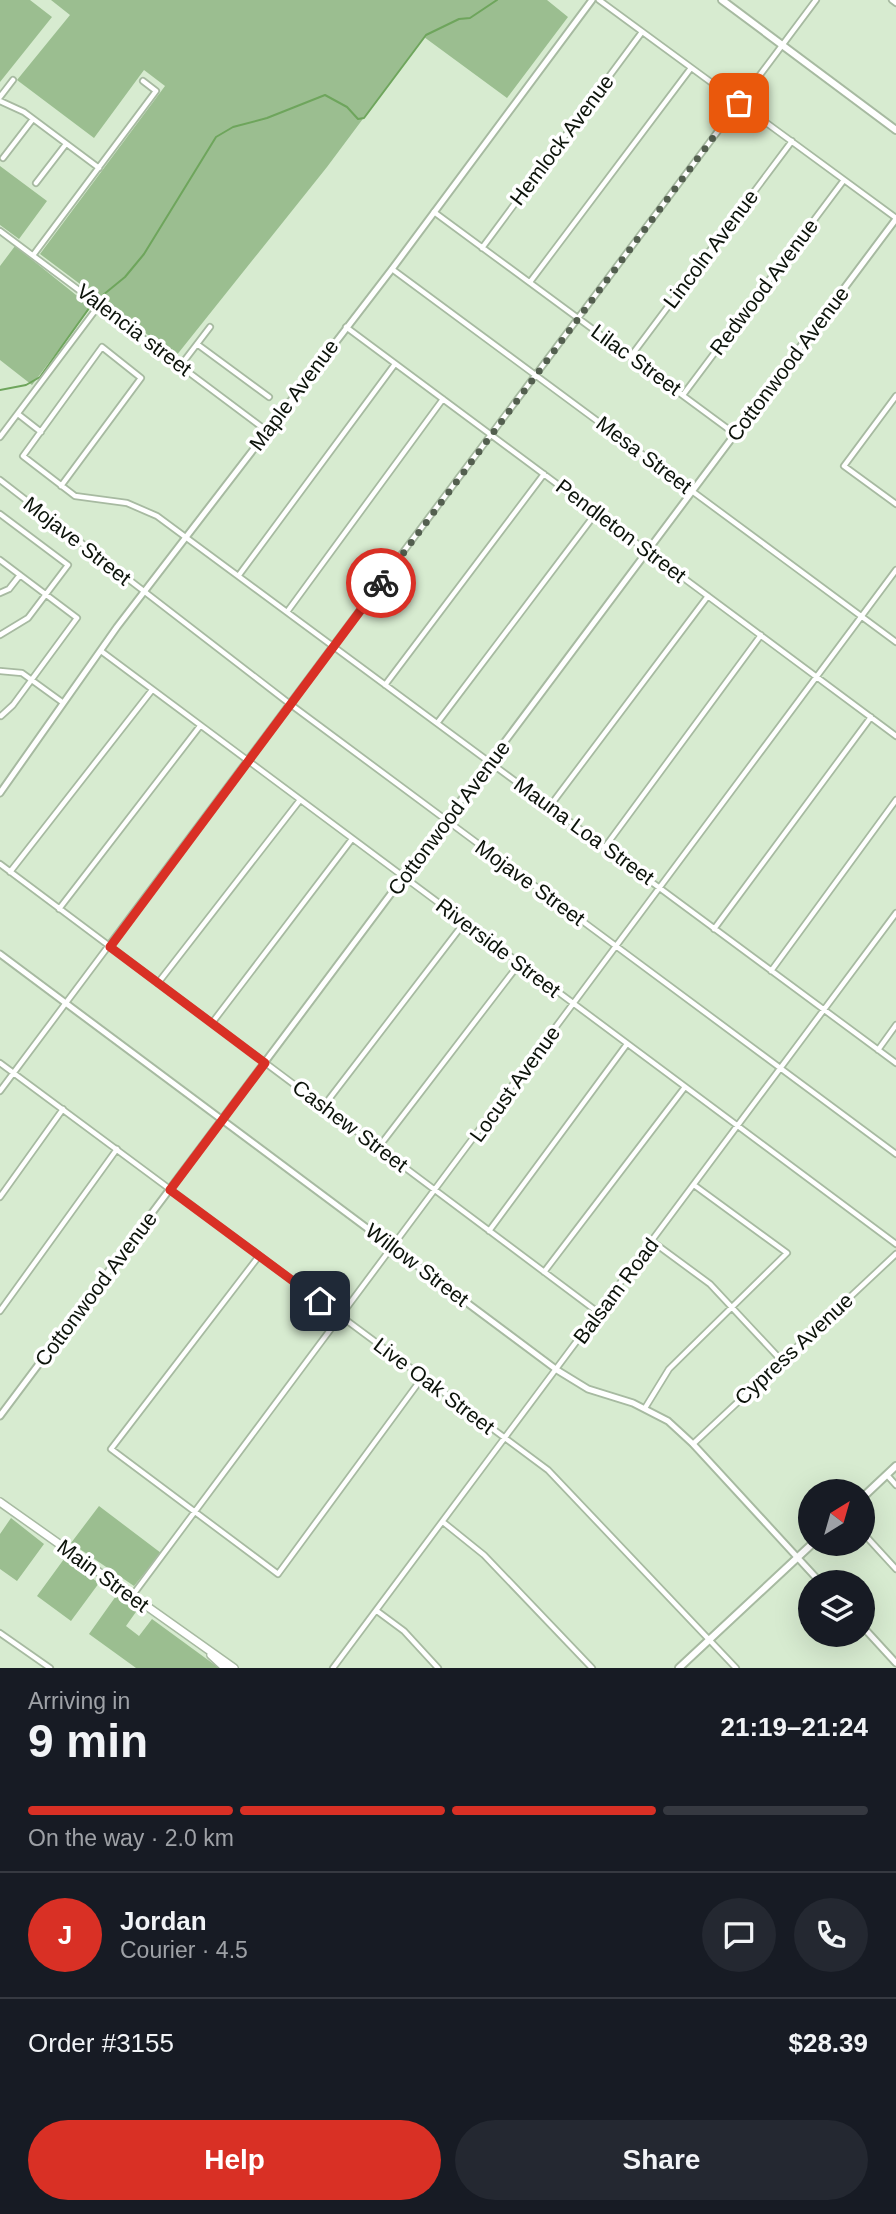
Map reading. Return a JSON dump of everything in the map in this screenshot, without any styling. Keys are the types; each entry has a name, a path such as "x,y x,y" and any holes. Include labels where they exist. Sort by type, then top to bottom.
{"main road":[{"path":"722,0 896,130"},
{"path":"875,1486 896,1466"},
{"name":"Main Street","path":"0,1502 234,1668"},
{"path":"679,1668 798,1557"},
{"name":"Main Street","path":"206,1650 225,1668"}],"street":[{"name":"Maple Avenue","path":"1,790 62,702 345,327 392,269 592,0"},
{"path":"599,0 896,219"},
{"path":"0,1091 335,647 490,434 816,0"},
{"name":"Hemlock Avenue","path":"482,248 642,32"},
{"path":"530,282 691,68"},
{"path":"13,80 0,99 33,119 99,168"},
{"path":"34,254 156,91 143,81"},
{"path":"3,158 33,119"},
{"name":"Lincoln Avenue","path":"631,356 792,141"},
{"path":"36,183 66,144"},
{"name":"Redwood Avenue","path":"683,395 844,180"},
{"name":"Lilac Street","path":"434,212 735,434"},
{"name":"Cottonwood Avenue","path":"0,1416 896,219"},
{"name":"Valencia street","path":"0,231 267,431"},
{"name":"Mesa Street","path":"392,269 896,642"},
{"path":"0,437 100,304"},
{"path":"181,365 209,327"},
{"name":"Pendleton Street","path":"345,327 896,736"},
{"path":"197,344 269,397"},
{"path":"18,414 41,432 102,348 141,378 61,486"},
{"path":"239,575 395,363"},
{"path":"896,396 844,466 896,504"},
{"path":"288,612 443,399"},
{"name":"Mauna Loa Street","path":"41,432 23,456 61,486 75,496 99,497 146,510 187,537 896,1063"},
{"path":"385,685 544,474"},
{"name":"Mojave Street","path":"0,480 143,594 896,1154"},
{"path":"438,722 596,513"},
{"path":"0,514 68,565 28,618 0,635"},
{"path":"0,560 77,618 1,716"},
{"name":"Locust Avenue","path":"132,1597 896,570"},
{"path":"0,593 9,589 20,575"},
{"path":"550,806 708,596"},
{"path":"605,847 761,635"},
{"name":"Riverside Street","path":"101,651 896,1244"},
{"path":"0,671 15,670 62,702"},
{"path":"10,872 152,690"},
{"path":"714,929 871,717"},
{"path":"59,909 200,726"},
{"path":"158,983 300,800"},
{"path":"771,971 896,800"},
{"path":"212,1023 352,839"},
{"name":"Cashew Street","path":"0,864 598,1313"},
{"name":"Balsam Road","path":"333,1668 896,913"},
{"path":"323,1107 464,923"},
{"name":"Willow Street","path":"0,954 557,1370 587,1389 645,1408 668,1421 693,1444 809,1570"},
{"path":"378,1148 519,964"},
{"path":"878,1049 896,1025"},
{"path":"489,1231 627,1044"},
{"name":"Live Oak Street","path":"0,1063 548,1470 736,1668"},
{"path":"544,1272 685,1087"},
{"path":"0,1197 63,1109"},
{"path":"0,1311 117,1149"},
{"path":"645,1408 668,1369 788,1253 694,1185"},
{"path":"653,1242 709,1283 781,1360"},
{"name":"Cypress Avenue","path":"693,1444 896,1254"},
{"path":"259,1255 111,1449 278,1574 422,1378"},
{"path":"887,1475 896,1485"},
{"path":"443,1521 484,1555 592,1668"},
{"path":"875,1546 896,1569"},
{"path":"377,1611 404,1631 438,1668"},
{"path":"0,1633 50,1668"},
{"path":"875,1640 896,1663"}],"green space":[{"path":"0,0 30,0 52,17 0,82"},
{"path":"51,0 547,0 568,17 507,98 424,37 327,167 176,356 40,254 165,86 144,70 94,138 17,80 70,15"},
{"path":"0,166 47,201 19,239 0,225"},
{"path":"15,246 91,307 32,385 0,360 0,266"},
{"path":"99,1506 161,1553 134,1586 71,1543"},
{"path":"11,1518 44,1544 17,1581 0,1569 0,1534"},
{"path":"64,1559 99,1583 71,1621 37,1596"},
{"path":"116,1596 138,1609 126,1626 139,1636 152,1619 219,1668 136,1668 89,1634"}],"waterway":[{"path":"0,390 26,385 40,377 92,304 125,277 144,254 216,137 233,127 267,118 325,95 347,107 358,119 364,118 426,35 459,19 470,18 497,0"}],"way so far":[{"path":"381,583 739,103"}],"route":[{"path":"320,1301 170,1190 265,1063 110,947 381,583"}]}
